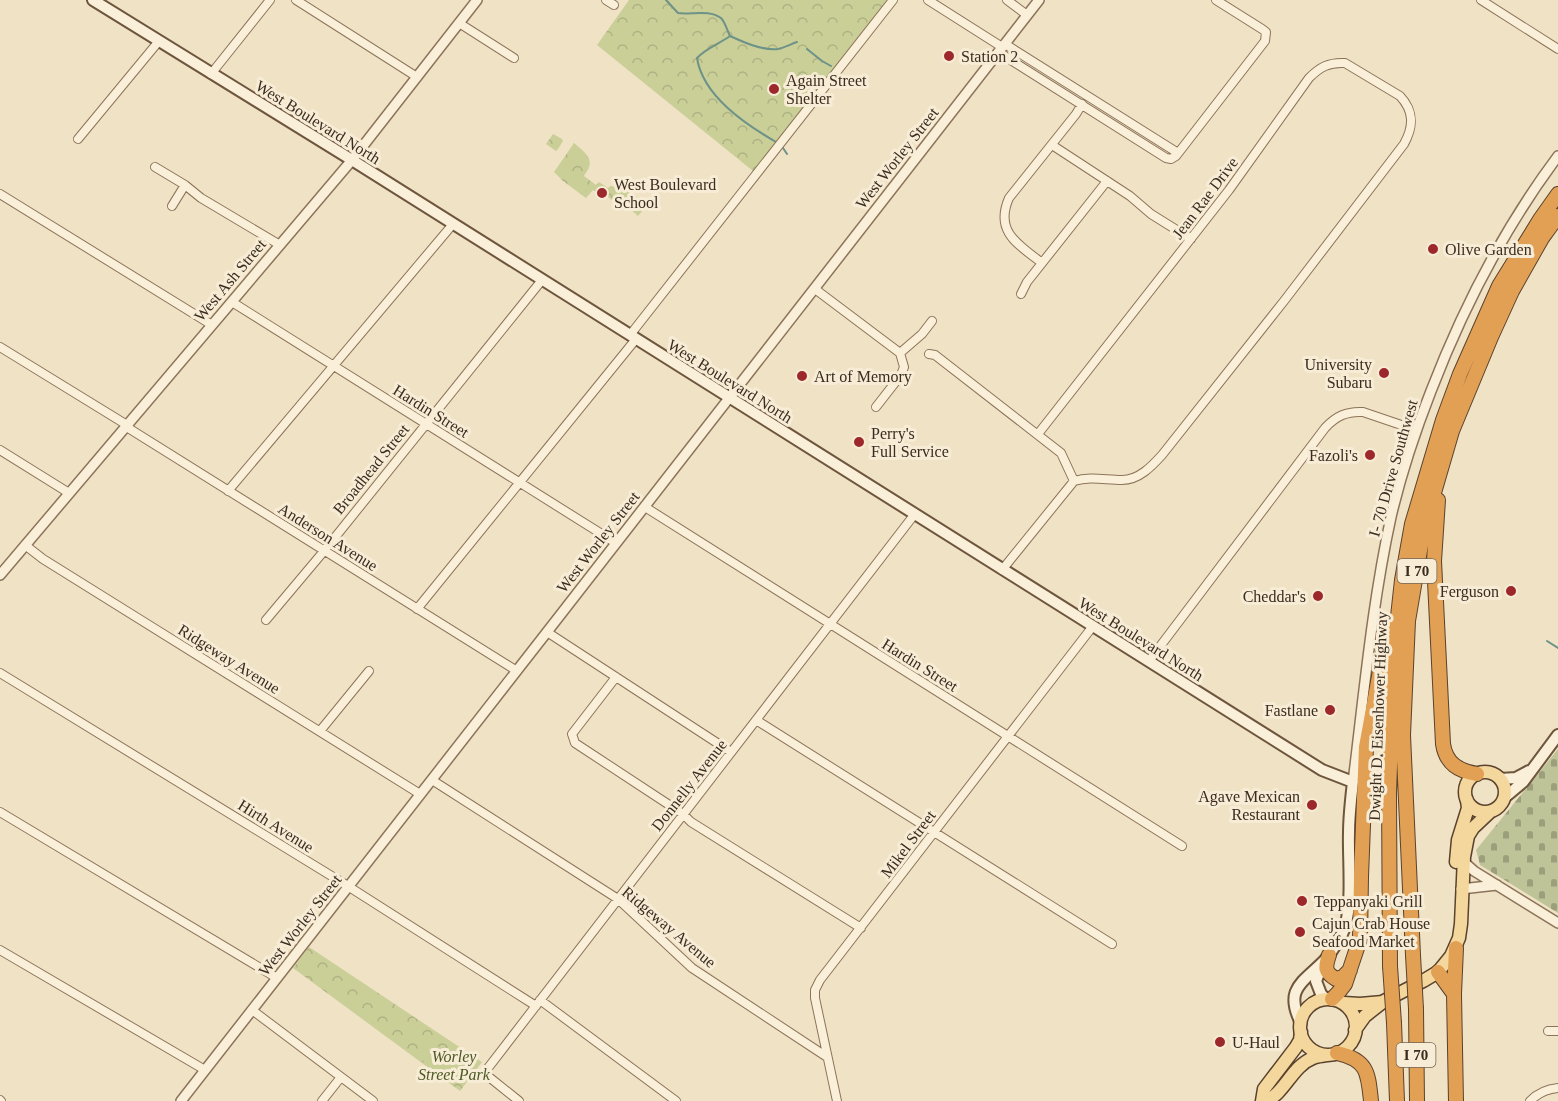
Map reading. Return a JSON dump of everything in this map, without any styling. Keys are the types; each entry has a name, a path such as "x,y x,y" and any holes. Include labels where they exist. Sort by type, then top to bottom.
{"highway":[{"name":"Dwight D. Eisenhower Highway","path":"1396,1101 1390,966 1389,794 1394,653 1402,580 1412,525 1443,420 1460,374 1499,286 1558,194"},
{"name":"Dwight D. Eisenhower Highway","path":"1417,1101 1416,1009 1403,735 1408,621 1424,527 1452,431 1512,291 1542,238 1558,216"},
{"path":"1440,472 1434,561 1443,744 1445,754 1459,769 1478,774"},
{"path":"1334,1000 1345,984 1360,939 1366,747 1394,595 1402,580"},
{"path":"1456,948 1454,994 1456,1101"},
{"path":"1327,957 1326,970 1336,979 1343,977 1351,968"},
{"path":"1438,972 1454,994"},
{"path":"1332,1054 1350,1058 1363,1066 1368,1077 1371,1101"}],"main road":[{"name":"West Boulevard North","path":"93,0 542,279 1322,770 1353,782"},
{"path":"1355,1030 1365,1016 1384,1002 1438,972 1445,964 1456,948 1459,938 1461,889 1468,836 1473,828 1523,782 1558,735"},
{"path":"1500,779 1516,778 1532,769"},
{"path":"1461,889 1457,879 1456,852 1468,808 1466,788 1468,782 1478,774 1496,775 1504,788 1504,798"},
{"path":"1353,782 1348,830 1349,914 1343,933 1327,957 1316,981 1321,994 1334,1000 1350,1010 1354,1017 1355,1035 1344,1049 1306,1062 1273,1098 1264,1101 1264,1089 1300,1040 1304,1014 1309,1006 1317,1001 1334,1000 1360,1005 1384,1002"},
{"path":"1467,800 1474,809 1491,811"},
{"path":"1327,957 1299,985 1295,992 1294,1002 1304,1041 1318,1053 1332,1054"}],"street":[{"path":"211,74 270,0"},
{"path":"296,0 417,77"},
{"name":"West Ash Street","path":"0,574 352,160 477,0"},
{"path":"606,0 614,5"},
{"path":"417,609 633,337 893,0"},
{"path":"928,0 1166,158 1175,156 1265,41 1266,32 1216,0"},
{"path":"1007,0 1027,15"},
{"name":"West Worley Street","path":"181,1101 1039,0"},
{"path":"1481,0 1558,49"},
{"path":"459,22 514,58"},
{"path":"78,139 159,41"},
{"path":"1001,48 1175,156"},
{"name":"Jean Rae Drive","path":"1038,434 1229,190 1317,70 1335,62 1345,63 1405,101 1412,117 1412,125 1404,144 1284,300 1150,468 1138,476 1125,480 1092,477 1074,481"},
{"path":"1042,263 1010,237 1004,215 1009,198 1082,104"},
{"path":"1052,145 1191,239"},
{"name":"I- 70 Drive Southwest","path":"1353,782 1374,611 1391,517 1416,430 1446,351 1469,301 1502,239 1558,156"},
{"path":"155,167 185,185 201,198 280,245"},
{"path":"1022,294 1042,263 1107,181"},
{"path":"172,206 185,185"},
{"path":"0,194 212,325"},
{"path":"228,491 453,224"},
{"name":"Broadhead Street","path":"266,620 542,279"},
{"path":"815,289 900,353 904,367 901,375 876,407"},
{"name":"Hardin Street","path":"232,302 616,543"},
{"path":"900,353 922,334 932,321"},
{"name":"Anderson Avenue","path":"0,347 517,671"},
{"path":"929,354 935,355 1061,453 1074,481 1002,570"},
{"path":"1149,661 1334,419 1343,414 1363,412 1416,430"},
{"path":"0,450 69,493"},
{"name":"Hardin Street","path":"645,507 1182,846"},
{"name":"Donnelly Avenue","path":"519,1101 489,1077 486,1072 488,1068 914,515"},
{"name":"Ridgeway Avenue","path":"25,544 53,565 420,795"},
{"name":"Mikel Street","path":"837,1101 814,990 1093,626"},
{"path":"547,632 731,752"},
{"path":"320,731 369,671"},
{"name":"Hirth Avenue","path":"0,673 538,1003 676,1101"},
{"path":"616,677 572,734 575,743 692,822 861,928"},
{"path":"756,720 1112,944"},
{"name":"Ridgeway Avenue","path":"432,780 618,899 692,968 827,1057"},
{"path":"0,812 277,978"},
{"path":"1464,862 1474,871 1558,923"},
{"path":"1461,889 1497,885"},
{"path":"0,950 205,1070"},
{"path":"252,1010 373,1101"},
{"path":"1548,1031 1558,1031"},
{"path":"322,1101 341,1077"},
{"path":"1530,1101 1538,1092 1558,1088"}],"green space":[{"path":"629,0 887,0 753,171 597,45"},
{"path":"553,134 563,141 556,151 546,144"},
{"path":"574,143 586,154 590,163 584,176 596,185 599,182 608,188 610,186 621,188 639,198 647,205 638,216 620,200 614,202 607,196 603,198 593,190 586,198 554,172"},
{"path":"1558,749 1558,913 1480,865 1476,850"},
{"name":"Worley Street Park","path":"309,947 482,1062 460,1091 293,968"},
{"path":"427,1041 432,1042 451,1057 451,1061 441,1072 418,1057 418,1053"}],"waterway":[{"path":"666,0 678,13 716,15 721,18 730,36 753,46 778,49 797,42"},
{"path":"730,36 704,51 697,58 701,72 716,97 739,118 776,142"},
{"path":"807,49 831,66"},
{"path":"783,148 787,154"},
{"path":"1547,641 1558,648"}],"place":[{"name":"Station 2","path":"949,56"},
{"name":"Again Street Shelter","path":"774,89"},
{"name":"West Boulevard School","path":"602,193"},
{"name":"Olive Garden","path":"1433,249"},
{"name":"University Subaru","path":"1384,373"},
{"name":"Art of Memory","path":"802,376"},
{"name":"Perry's Full Service","path":"859,442"},
{"name":"Fazoli's","path":"1370,455"},
{"name":"Ferguson","path":"1511,591"},
{"name":"Cheddar's","path":"1318,596"},
{"name":"Fastlane","path":"1330,710"},
{"name":"Agave Mexican Restaurant","path":"1312,805"},
{"name":"Teppanyaki Grill","path":"1302,901"},
{"name":"Cajun Crab House Seafood Market","path":"1300,932"},
{"name":"U-Haul","path":"1220,1042"}]}
